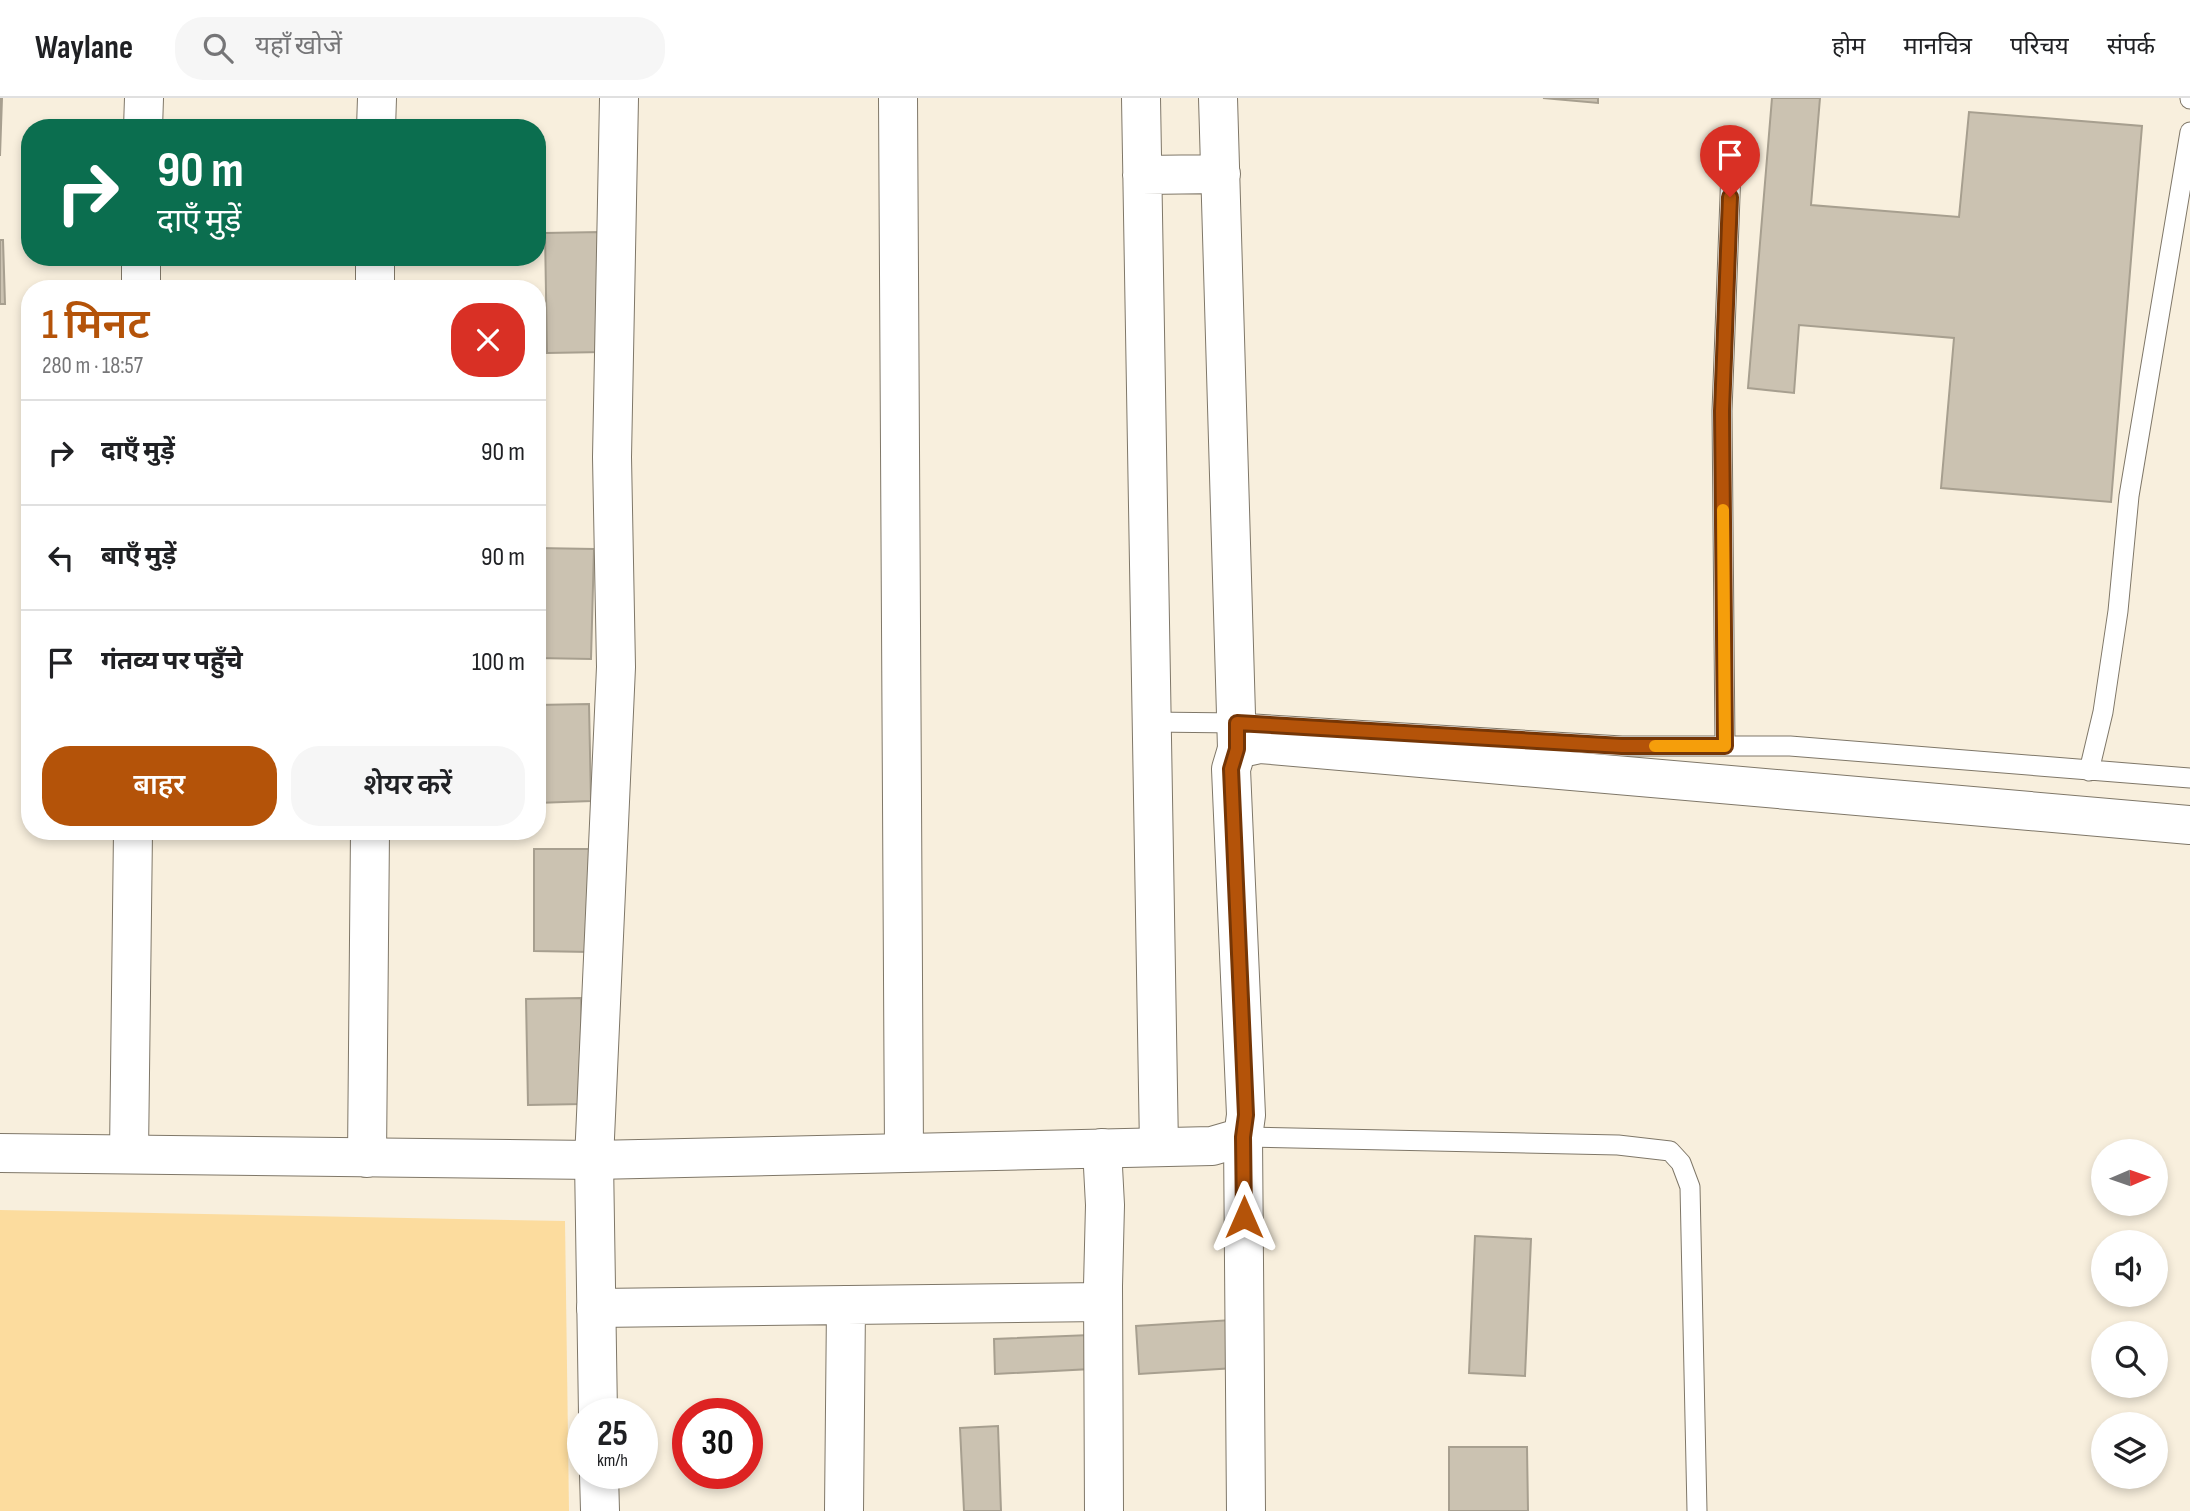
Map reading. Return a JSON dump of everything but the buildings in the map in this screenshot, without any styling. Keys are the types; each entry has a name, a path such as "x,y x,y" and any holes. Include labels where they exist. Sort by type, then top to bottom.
{"street":[{"path":"143,119 144,98"},
{"path":"376,119 377,98"},
{"path":"598,1398 594,1160 616,667 611,457 619,98"},
{"path":"898,98 904,1153"},
{"path":"1141,98 1159,1147"},
{"path":"1218,98 1237,736 1231,769 1246,1115 1243,1137 1246,1511"},
{"path":"1142,175 1221,174"},
{"path":"1237,736 1260,744 2190,825"},
{"path":"129,1154 134,840"},
{"path":"367,1157 370,840"},
{"path":"0,1153 594,1160 1212,1146 1243,1137"},
{"path":"1102,1148 1105,1205 1104,1511"},
{"path":"596,1308 1103,1302"},
{"path":"844,1511 846,1305"},
{"path":"599,1489 600,1511"}],"lane":[{"path":"2089,771 2103,712 2118,611 2129,496 2190,132"},
{"path":"1725,746 1722,411 1731,170"},
{"path":"1151,722 1237,736 1622,746 1790,746 2190,778"},
{"path":"1243,1137 1618,1145 1670,1151 1681,1163 1690,1187 1698,1511"}],"shaded area":[{"path":"0,1210 565,1221 569,1511 0,1511"}],"slow traffic":[{"path":"1655,746 1725,746 1723,510"}],"route":[{"path":"1244,1217 1243,1137 1246,1115 1231,769 1237,749 1237,723 1622,746 1725,746 1722,411 1730,197"}]}
